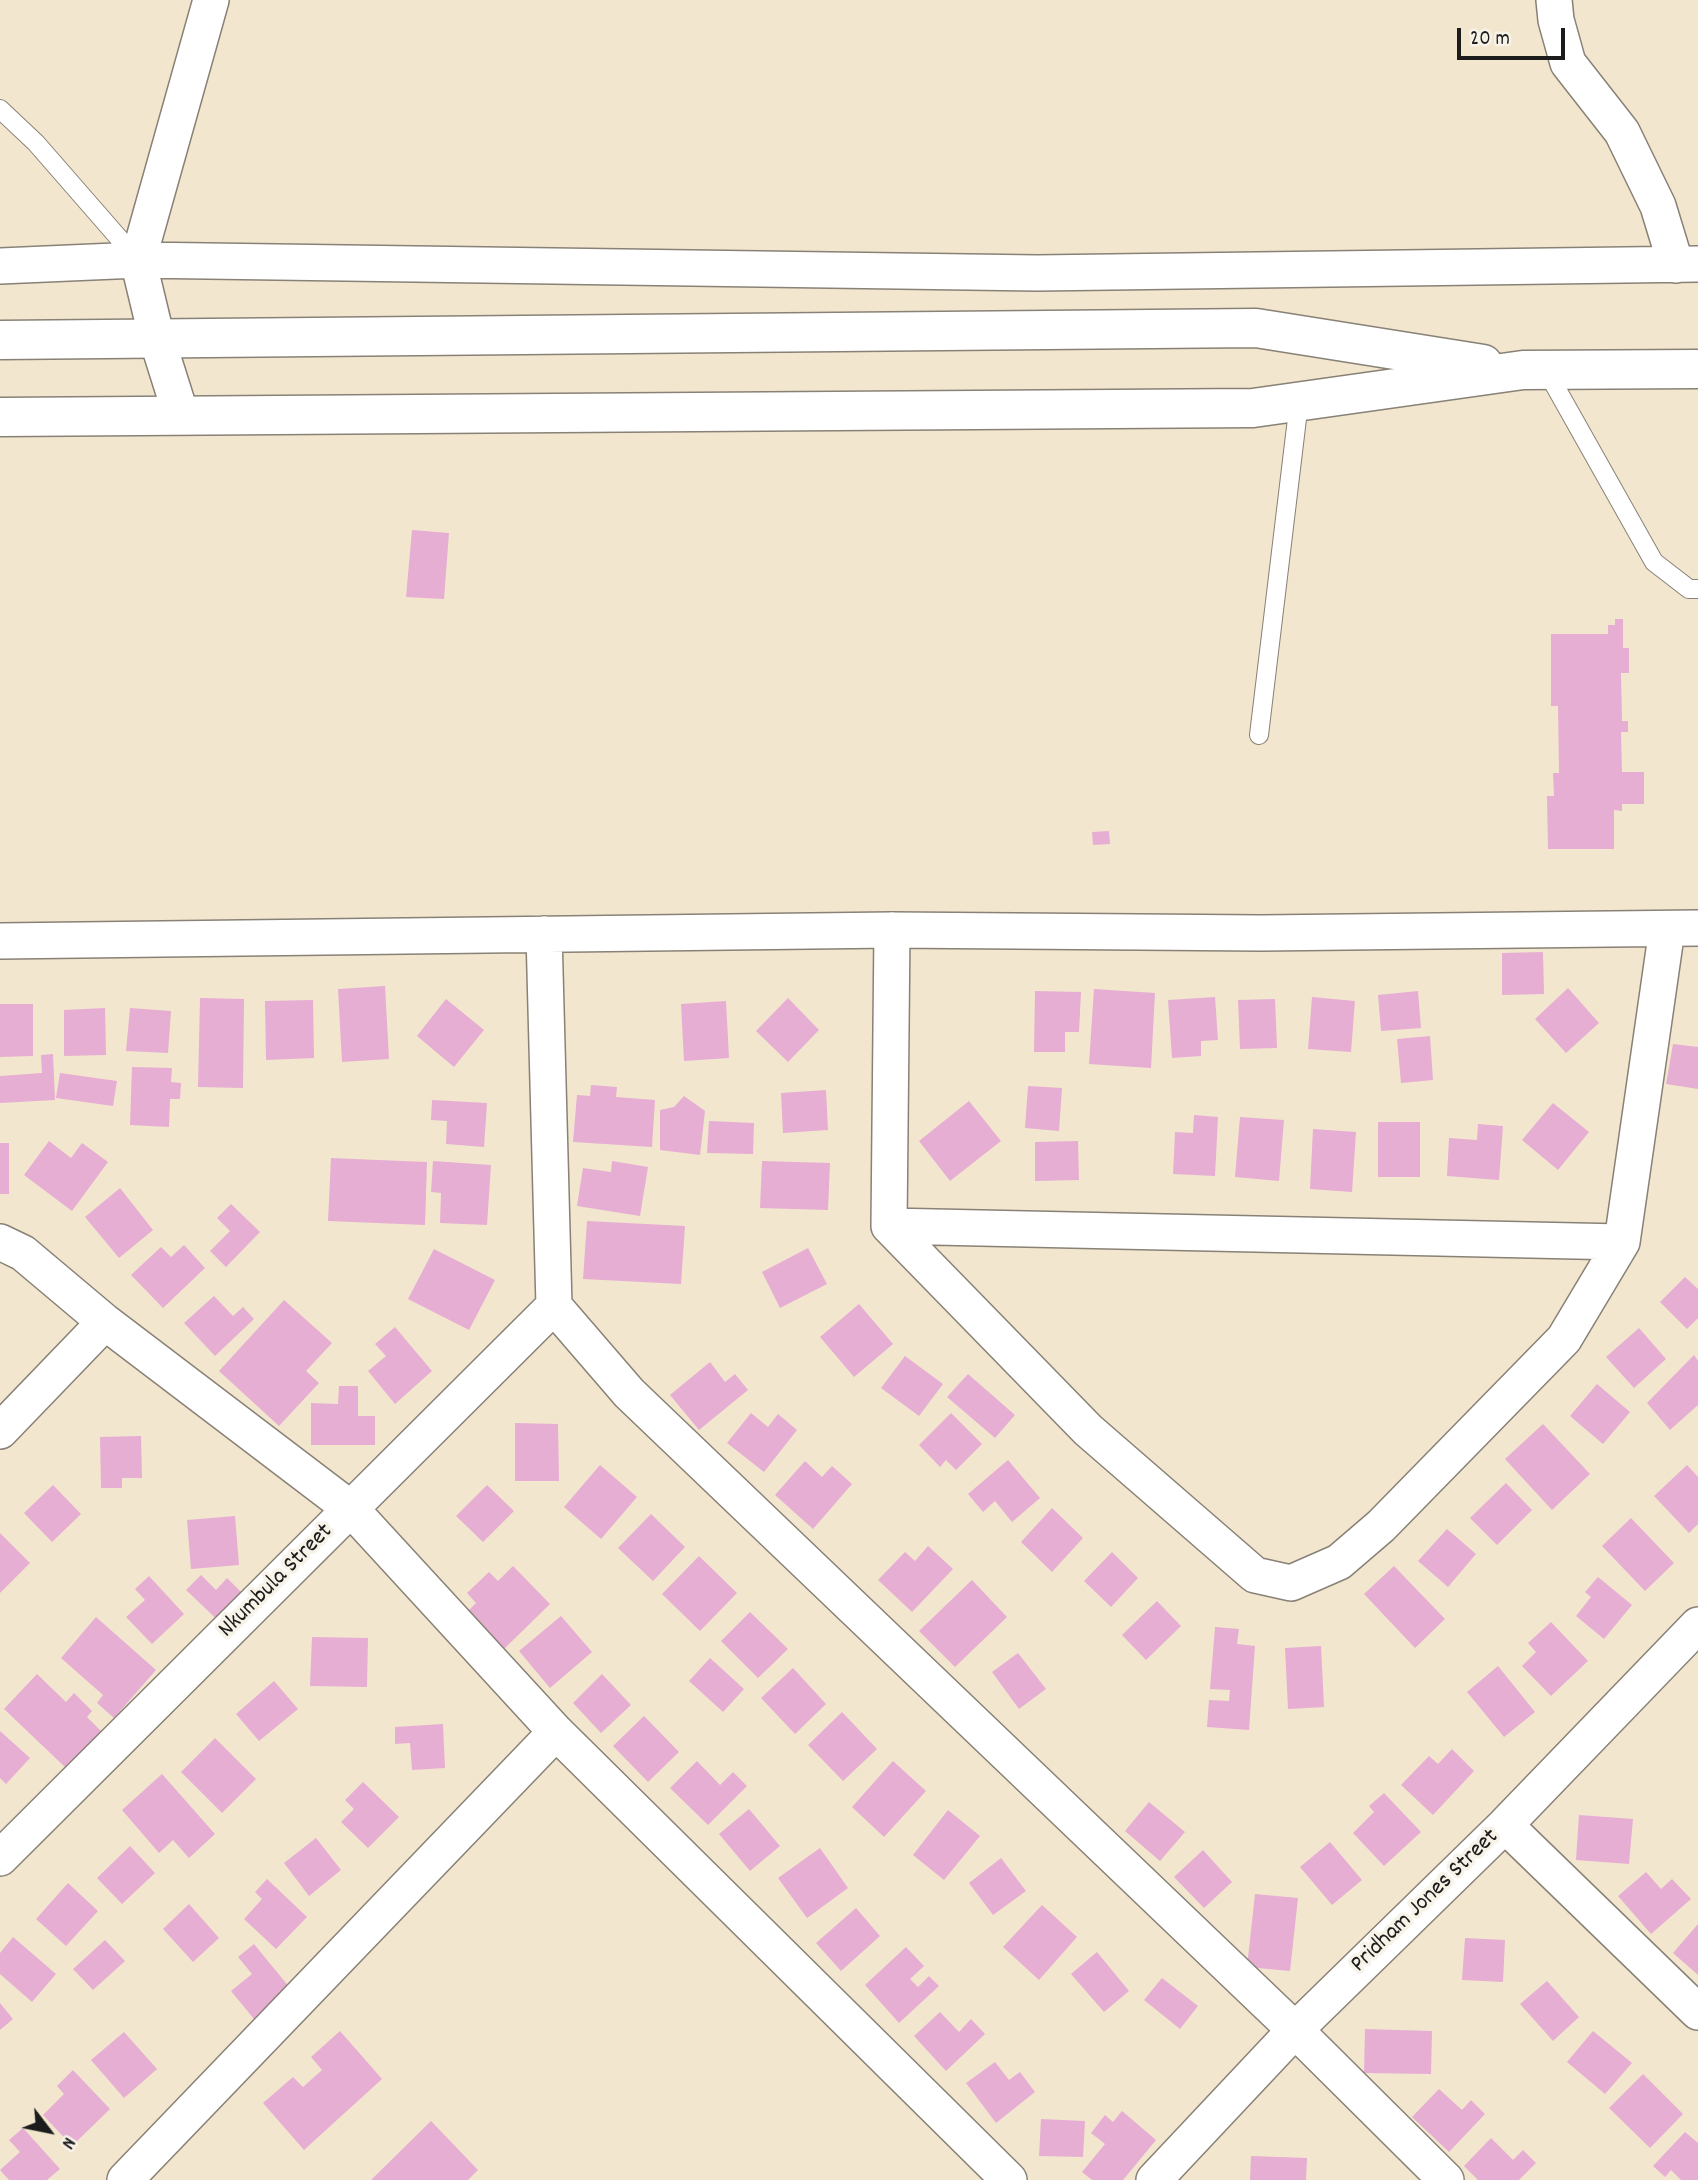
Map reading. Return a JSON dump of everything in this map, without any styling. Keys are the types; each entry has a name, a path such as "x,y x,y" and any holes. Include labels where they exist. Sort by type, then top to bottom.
{"highway":[{"path":"0,340 1256,328 1535,370"},
{"path":"0,417 1253,408 1535,370 1698,369"}],"street":[{"path":"181,415 157,339 138,260 211,0"},
{"path":"0,266 138,260 1037,273 1687,265 1622,132 1568,63 1556,20 1554,0"},
{"path":"0,941 892,930 1261,933 1683,928 1622,1242 1564,1339 1381,1526 1339,1562 1291,1583 1255,1575 1088,1430 888,1226 892,930"},
{"path":"544,934 554,1306 629,1393 1295,2030 1446,2180"},
{"path":"888,1226 1622,1242"},
{"path":"0,1242 23,1253 105,1322 351,1509 556,1732 1009,2180"},
{"name":"Nkumbula Street","path":"0,1858 554,1306"},
{"path":"0,1431 105,1322"},
{"name":"Pridham Jones Street","path":"1154,2180 1295,2030 1505,1825 1698,1625"},
{"path":"125,2180 556,1732"},
{"path":"1505,1825 1698,2012"}],"lane":[{"path":"0,109 36,143 138,260"},
{"path":"1535,370 1654,562 1689,589 1698,589"},
{"path":"1259,735 1298,402"}],"building":[{"path":"412,530 449,533 444,599 406,597"},
{"path":"1615,619 1623,619 1623,648 1629,648 1629,673 1621,673 1622,721 1628,721 1628,732 1621,732 1622,772 1644,772 1644,804 1622,804 1622,811 1614,810 1614,849 1548,849 1547,796 1554,796 1553,773 1559,773 1558,706 1551,706 1551,634 1608,634 1608,625 1615,625"},
{"path":"1109,831 1110,844 1093,845 1092,832"},
{"path":"1543,952 1544,994 1502,995 1502,953"},
{"path":"385,986 389,1059 342,1062 338,989"},
{"path":"1568,988 1599,1023 1566,1053 1535,1019"},
{"path":"1094,989 1155,993 1151,1068 1089,1064"},
{"path":"1035,991 1081,992 1079,1032 1065,1032 1065,1052 1034,1052"},
{"path":"1418,991 1421,1028 1381,1031 1378,995"},
{"path":"1215,997 1218,1040 1201,1041 1201,1056 1172,1058 1168,1000"},
{"path":"1312,997 1355,1001 1351,1052 1308,1049"},
{"path":"200,998 244,999 243,1088 198,1087"},
{"path":"788,998 819,1030 788,1062 756,1031"},
{"path":"446,999 484,1030 454,1067 417,1036"},
{"path":"1275,999 1277,1048 1240,1049 1238,1000"},
{"path":"313,1000 314,1058 266,1060 265,1001"},
{"path":"726,1001 729,1058 684,1061 681,1004"},
{"path":"0,1004 33,1004 33,1056 0,1057"},
{"path":"105,1008 106,1055 64,1056 64,1010"},
{"path":"130,1008 171,1011 168,1053 126,1051"},
{"path":"1430,1036 1433,1080 1401,1083 1397,1039"},
{"path":"1673,1044 1698,1047 1698,1089 1666,1084"},
{"path":"53,1054 55,1100 0,1103 0,1076 42,1073 41,1055"},
{"path":"132,1067 172,1068 171,1082 181,1083 180,1099 170,1099 169,1127 130,1125"},
{"path":"60,1073 117,1081 113,1106 56,1098"},
{"path":"591,1085 617,1087 616,1097 655,1100 652,1147 573,1142 577,1095 590,1096"},
{"path":"1028,1086 1062,1088 1059,1131 1025,1128"},
{"path":"826,1090 828,1130 783,1133 781,1093"},
{"path":"684,1096 705,1111 700,1155 660,1150 660,1110 674,1107"},
{"path":"432,1100 487,1103 484,1147 446,1144 447,1121 431,1120"},
{"path":"969,1101 1001,1141 950,1181 919,1141"},
{"path":"1553,1103 1589,1132 1558,1170 1522,1140"},
{"path":"1194,1115 1218,1117 1215,1176 1173,1174 1175,1132 1193,1133"},
{"path":"1240,1117 1284,1120 1279,1181 1235,1177"},
{"path":"709,1121 754,1123 753,1154 707,1153"},
{"path":"1378,1122 1420,1122 1420,1177 1378,1177"},
{"path":"1478,1124 1503,1126 1499,1180 1447,1176 1449,1138 1477,1140"},
{"path":"1313,1129 1356,1132 1352,1192 1310,1189"},
{"path":"49,1141 71,1158 82,1143 108,1162 72,1211 24,1175"},
{"path":"1078,1141 1079,1180 1035,1181 1035,1142"},
{"path":"0,1143 9,1143 9,1194 0,1194"},
{"path":"331,1158 427,1162 425,1225 328,1221"},
{"path":"433,1161 491,1165 487,1225 440,1223 441,1193 431,1192"},
{"path":"612,1161 648,1167 640,1216 577,1206 583,1168 611,1172"},
{"path":"762,1161 830,1163 828,1210 760,1208"},
{"path":"120,1188 153,1230 119,1258 85,1217"},
{"path":"231,1204 260,1232 226,1267 210,1251 230,1231 217,1218"},
{"path":"587,1221 685,1226 681,1284 583,1279"},
{"path":"184,1245 205,1268 163,1308 131,1275 161,1247 171,1257"},
{"path":"808,1248 827,1284 780,1308 762,1272"},
{"path":"434,1249 495,1280 469,1330 408,1299"},
{"path":"1685,1277 1698,1289 1698,1318 1687,1329 1660,1302"},
{"path":"214,1296 233,1316 243,1307 254,1319 215,1356 184,1323"},
{"path":"284,1300 332,1343 306,1371 319,1383 279,1426 219,1371"},
{"path":"859,1304 893,1344 854,1377 820,1337"},
{"path":"395,1327 432,1371 395,1404 368,1371 386,1356 375,1344"},
{"path":"1639,1328 1666,1359 1634,1388 1606,1357"},
{"path":"1694,1355 1698,1361 1698,1405 1670,1430 1647,1403"},
{"path":"905,1356 943,1384 919,1416 881,1388"},
{"path":"710,1362 725,1382 735,1374 748,1390 699,1430 670,1395"},
{"path":"968,1374 1015,1415 995,1438 947,1397"},
{"path":"1597,1384 1630,1412 1603,1444 1570,1416"},
{"path":"339,1386 358,1386 358,1416 375,1416 375,1445 311,1445 311,1403 338,1404"},
{"path":"751,1413 768,1427 778,1414 797,1430 764,1472 727,1443"},
{"path":"951,1413 982,1444 956,1470 946,1460 940,1467 919,1445"},
{"path":"515,1423 558,1424 559,1481 515,1481"},
{"path":"1543,1424 1590,1474 1552,1510 1505,1459"},
{"path":"141,1436 142,1478 122,1478 122,1488 101,1488 100,1437"},
{"path":"1008,1460 1040,1498 1012,1522 995,1501 983,1512 968,1494"},
{"path":"805,1461 822,1477 832,1466 852,1484 813,1529 775,1495"},
{"path":"600,1465 637,1497 601,1539 564,1507"},
{"path":"1687,1465 1698,1477 1698,1524 1689,1533 1654,1496"},
{"path":"1506,1483 1532,1510 1497,1545 1470,1518"},
{"path":"53,1485 81,1514 52,1542 24,1513"},
{"path":"487,1485 514,1511 483,1542 456,1516"},
{"path":"1052,1508 1083,1538 1052,1572 1021,1542"},
{"path":"651,1514 685,1547 653,1581 618,1548"},
{"path":"235,1516 239,1565 191,1569 187,1520"},
{"path":"1631,1518 1674,1563 1645,1591 1602,1546"},
{"path":"1447,1529 1476,1554 1448,1587 1418,1561"},
{"path":"0,1533 30,1563 0,1593"},
{"path":"928,1546 953,1569 912,1612 878,1580 905,1552 915,1561"},
{"path":"1112,1552 1138,1578 1111,1607 1084,1581"},
{"path":"699,1556 737,1593 700,1631 662,1594"},
{"path":"513,1566 550,1604 503,1650 467,1612 476,1603 467,1593 489,1572 498,1581"},
{"path":"1394,1566 1445,1619 1415,1648 1364,1594"},
{"path":"201,1575 216,1590 227,1578 251,1602 226,1628 186,1590"},
{"path":"149,1576 184,1614 152,1644 126,1617 145,1600 135,1589"},
{"path":"1598,1577 1632,1605 1604,1639 1576,1616 1591,1597 1585,1592"},
{"path":"972,1580 1007,1617 955,1667 919,1631"},
{"path":"1157,1601 1181,1626 1146,1660 1122,1635"},
{"path":"750,1612 788,1649 758,1678 721,1641"},
{"path":"561,1616 592,1652 550,1688 519,1651"},
{"path":"96,1617 156,1670 114,1718 97,1703 103,1695 61,1658"},
{"path":"1551,1622 1588,1661 1551,1696 1522,1666 1536,1652 1528,1643"},
{"path":"1215,1627 1239,1629 1237,1644 1255,1646 1249,1730 1207,1727 1209,1700 1229,1701 1230,1690 1210,1689"},
{"path":"312,1637 368,1638 367,1687 310,1686"},
{"path":"1321,1646 1324,1707 1288,1709 1285,1648"},
{"path":"1018,1653 1046,1689 1019,1709 992,1672"},
{"path":"710,1658 744,1689 723,1712 689,1681"},
{"path":"1498,1666 1535,1712 1504,1737 1467,1692"},
{"path":"793,1668 826,1704 795,1734 761,1698"},
{"path":"37,1674 66,1702 74,1693 92,1711 87,1717 102,1732 67,1769 4,1709"},
{"path":"602,1674 631,1705 601,1733 573,1703"},
{"path":"274,1681 298,1709 259,1741 236,1714"},
{"path":"842,1712 877,1749 843,1781 808,1745"},
{"path":"644,1716 679,1752 648,1782 613,1746"},
{"path":"443,1724 445,1768 412,1770 410,1743 395,1744 395,1727"},
{"path":"0,1731 30,1758 6,1784 0,1778"},
{"path":"215,1738 256,1779 222,1813 181,1772"},
{"path":"1452,1749 1474,1771 1433,1815 1401,1785 1429,1756 1438,1764"},
{"path":"697,1761 720,1785 733,1772 747,1786 708,1825 670,1788"},
{"path":"893,1761 926,1791 884,1837 852,1807"},
{"path":"162,1774 215,1834 189,1858 173,1840 159,1853 122,1810"},
{"path":"363,1782 399,1817 368,1848 341,1822 354,1809 345,1800"},
{"path":"1384,1793 1421,1832 1384,1866 1353,1833 1374,1812 1369,1806"},
{"path":"1149,1802 1185,1832 1160,1861 1125,1831"},
{"path":"749,1809 780,1846 750,1871 719,1834"},
{"path":"948,1810 980,1836 944,1880 913,1855"},
{"path":"1579,1815 1633,1819 1629,1864 1576,1860"},
{"path":"316,1838 341,1870 309,1896 284,1863"},
{"path":"1330,1842 1362,1880 1332,1905 1300,1867"},
{"path":"130,1846 155,1873 122,1904 97,1878"},
{"path":"820,1848 848,1888 807,1918 778,1878"},
{"path":"1203,1850 1232,1882 1204,1908 1174,1877"},
{"path":"1001,1858 1026,1891 993,1915 969,1883"},
{"path":"1646,1872 1661,1889 1672,1879 1691,1899 1651,1934 1618,1896"},
{"path":"267,1879 307,1917 276,1949 244,1919 262,1899 255,1892"},
{"path":"68,1883 98,1911 66,1946 36,1919"},
{"path":"1255,1894 1298,1898 1290,1971 1247,1967"},
{"path":"189,1904 219,1938 193,1962 163,1929"},
{"path":"1042,1905 1077,1937 1039,1980 1003,1947"},
{"path":"856,1908 880,1936 841,1971 816,1943"},
{"path":"1698,1924 1698,1975 1673,1953"},
{"path":"13,1937 56,1974 32,2002 0,1974 0,1953"},
{"path":"1465,1938 1505,1940 1503,1982 1462,1980"},
{"path":"105,1940 125,1961 93,1990 73,1969"},
{"path":"254,1944 290,1988 254,2019 231,1991 252,1974 238,1957"},
{"path":"906,1947 924,1966 910,1979 918,1987 929,1976 939,1986 899,2023 865,1985"},
{"path":"1097,1952 1129,1991 1104,2012 1071,1974"},
{"path":"1162,1978 1198,2006 1180,2029 1144,2000"},
{"path":"1547,1981 1579,2017 1553,2041 1520,2004"},
{"path":"0,2003 13,2019 0,2030"},
{"path":"940,2012 959,2032 971,2019 985,2034 946,2071 914,2036"},
{"path":"1365,2029 1432,2031 1431,2074 1364,2073"},
{"path":"340,2031 382,2079 304,2150 263,2103 293,2077 303,2087 322,2070 311,2057"},
{"path":"1593,2031 1632,2063 1605,2094 1567,2062"},
{"path":"124,2032 157,2069 124,2098 91,2060"},
{"path":"995,2062 1009,2080 1020,2072 1035,2092 996,2123 966,2083"},
{"path":"73,2070 110,2109 72,2146 43,2115 64,2094 57,2086"},
{"path":"1643,2074 1683,2114 1650,2148 1609,2108"},
{"path":"1439,2089 1462,2110 1471,2100 1485,2114 1449,2152 1412,2117"},
{"path":"1122,2111 1156,2140 1123,2180 1092,2180 1082,2172 1105,2144 1091,2133 1105,2115 1113,2122"},
{"path":"1041,2119 1085,2121 1083,2157 1039,2156"},
{"path":"431,2121 478,2170 468,2180 371,2180"},
{"path":"23,2128 60,2169 47,2180 9,2180 0,2170 20,2152 9,2140"},
{"path":"1685,2132 1698,2143 1698,2180 1681,2180 1671,2170 1665,2177 1653,2166"},
{"path":"1491,2138 1513,2160 1523,2150 1536,2163 1519,2180 1478,2180 1464,2166"},
{"path":"1251,2156 1307,2158 1306,2180 1250,2180"}]}
